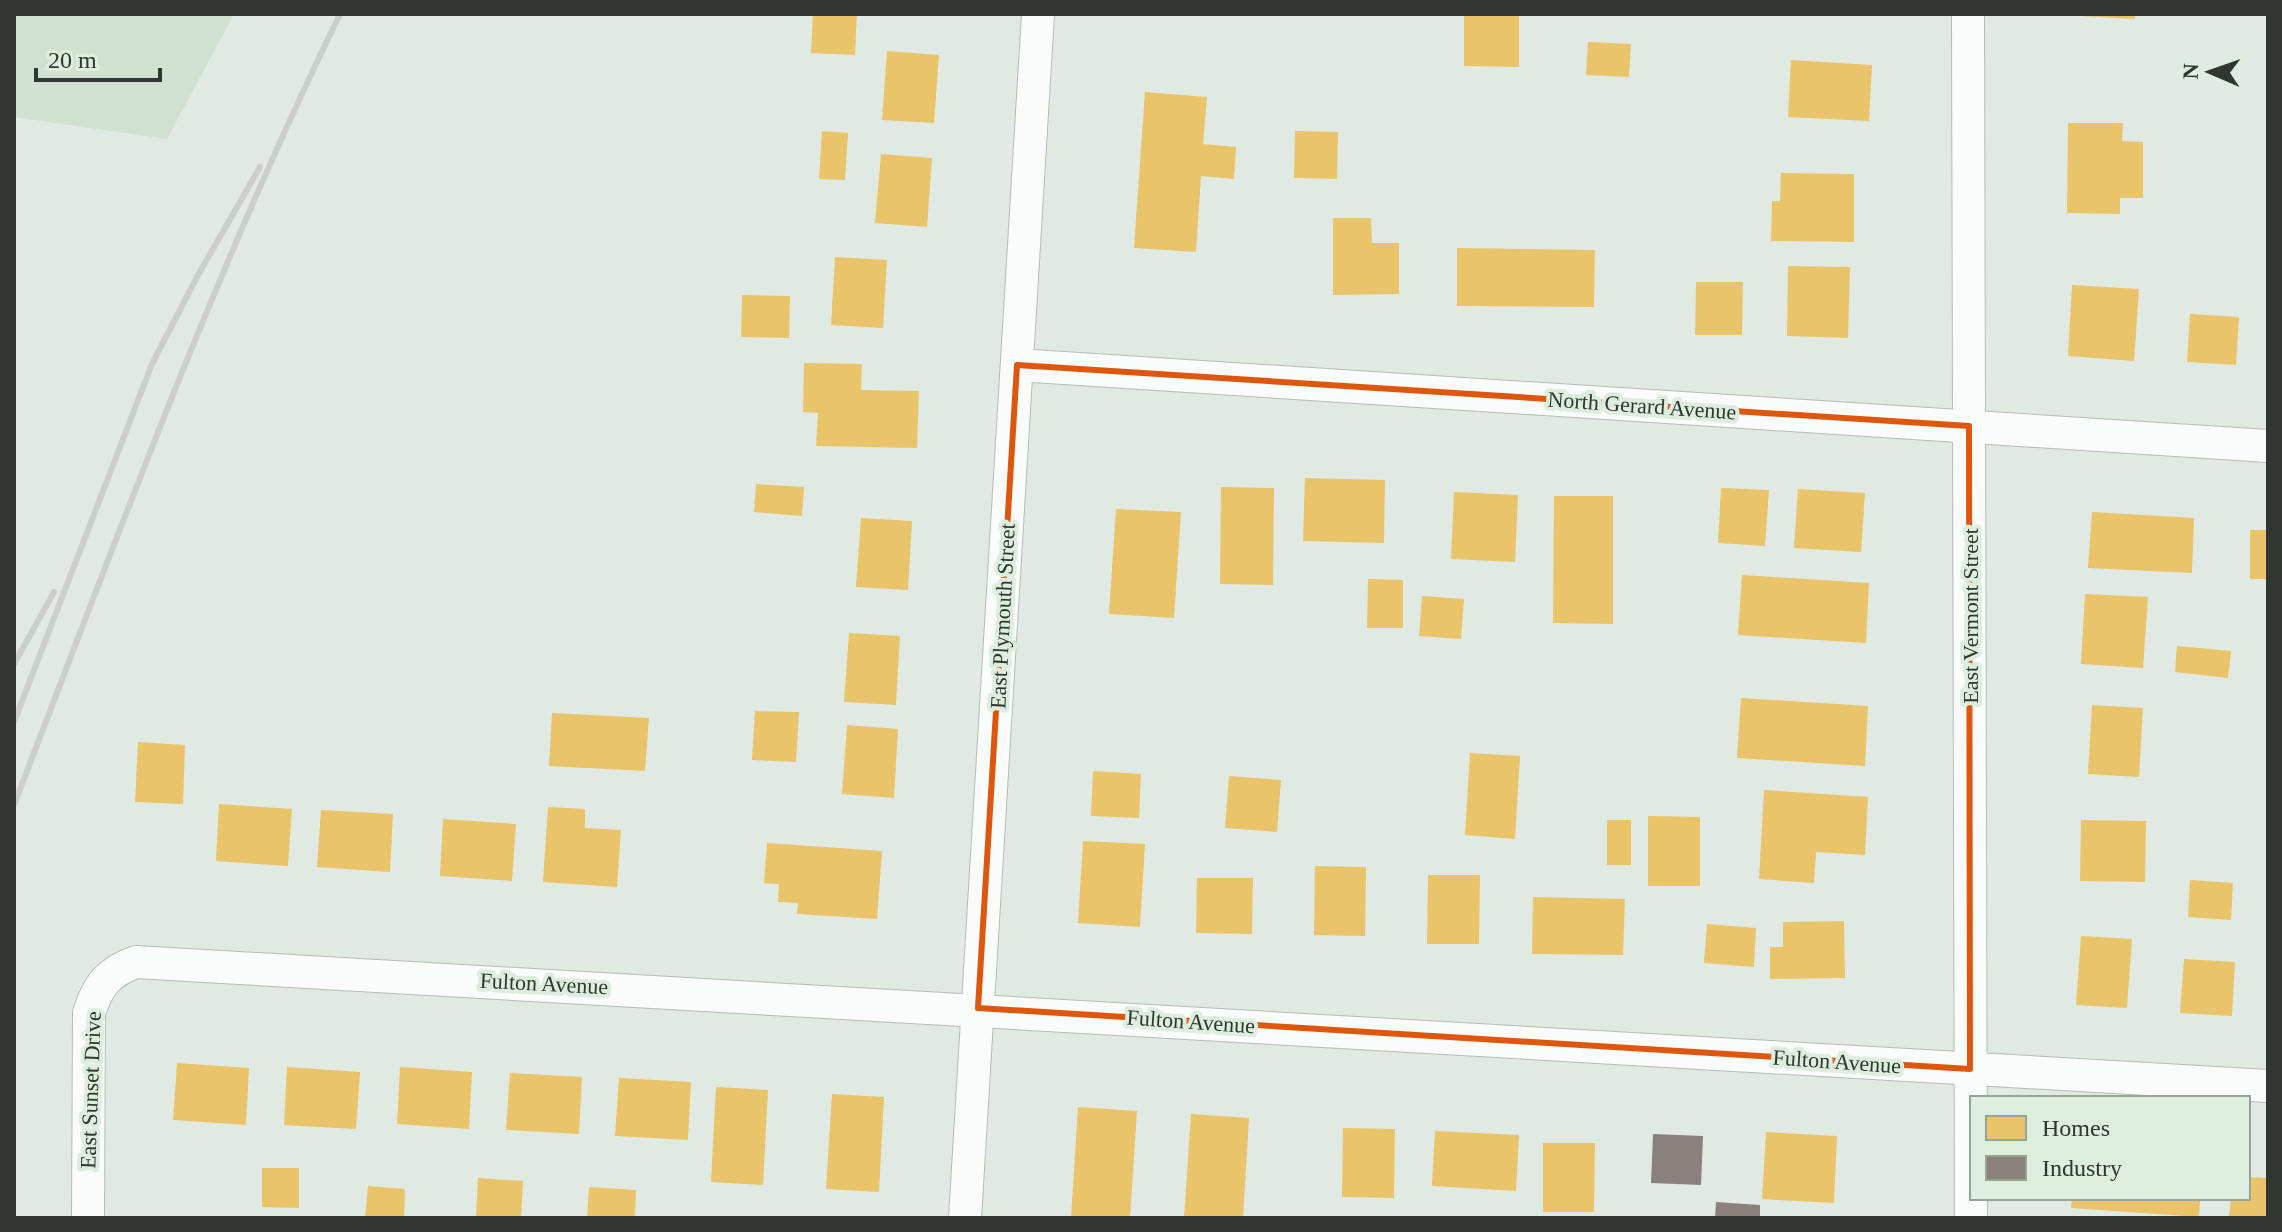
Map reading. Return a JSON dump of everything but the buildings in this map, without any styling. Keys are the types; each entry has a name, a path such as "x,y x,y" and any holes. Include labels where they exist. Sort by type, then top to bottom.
{"street":[{"name":"East Plymouth Street","path":"965,1218 1038,14"},
{"name":"East Vermont Street","path":"1968,14 1970,1096"},
{"name":"North Gerard Avenue","path":"1017,365 2268,446"},
{"name":"Fulton Avenue","path":"114,970 136,962 159,961 2268,1086"},
{"name":"East Sunset Drive","path":"88,1218 89,1013 97,988 114,970"}],"highlighted area":[{"path":"1017,365 1969,426 1970,1069 978,1008"}],"shaded area":[{"path":"14,14 234,14 167,139 14,117"}],"railway":[{"path":"14,805 209,307 294,111 340,14"},
{"path":"14,722 152,364 198,275 260,167"},
{"path":"14,664 54,592"}]}
